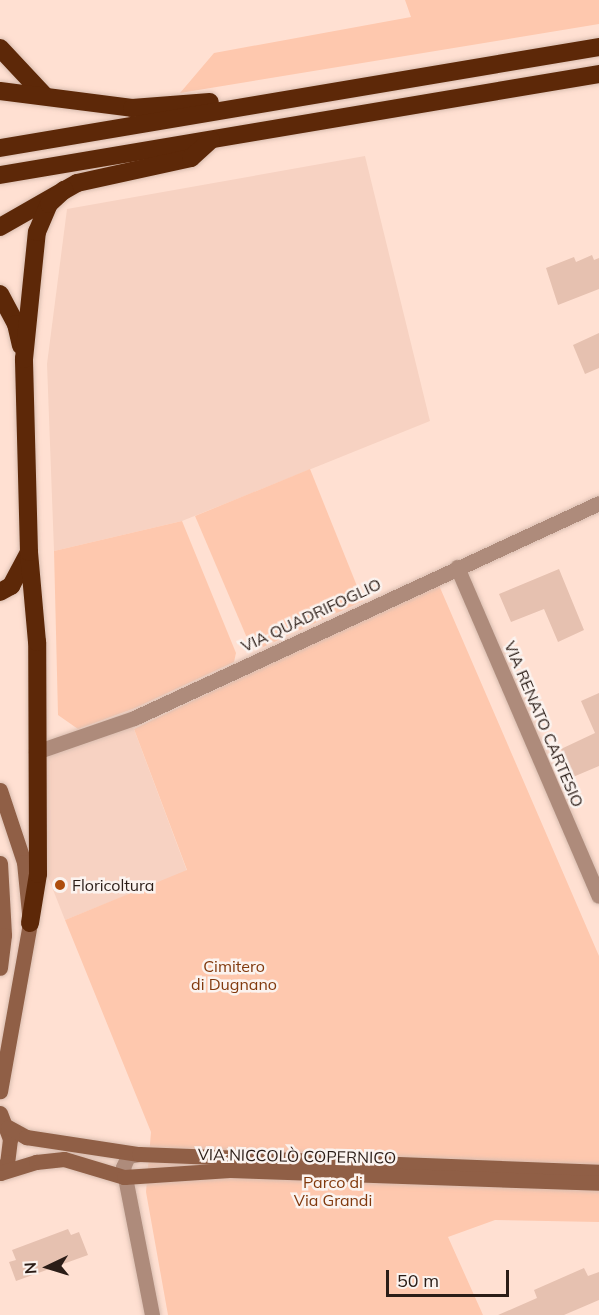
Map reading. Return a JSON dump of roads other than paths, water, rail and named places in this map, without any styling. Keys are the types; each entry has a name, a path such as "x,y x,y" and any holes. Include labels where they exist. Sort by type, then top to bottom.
{"highway":[{"path":"0,148 599,47"},
{"path":"0,48 44,94"},
{"path":"0,175 599,74"},
{"path":"0,91 44,94 87,105 132,108 326,93"},
{"path":"0,227 64,190 105,174 191,158 213,139"},
{"path":"30,923 38,874 37,642 29,552 24,358 37,232 49,204 64,190"},
{"path":"0,294 16,324 24,358"},
{"path":"0,592 11,586 29,552"}],"street":[{"name":"VIA QUADRIFOGLIO","path":"36,752 134,718 599,503"},
{"name":"VIA RENATO CARTESIO","path":"457,567 599,896"},
{"path":"0,790 24,862 30,923 0,1090"},
{"path":"0,863 4,899 0,968"},
{"path":"0,1097 10,1150 0,1173"},
{"name":"VIA NICCOLÒ COPERNICO","path":"3,1118 26,1137 139,1154 599,1172"},
{"path":"139,1154 124,1161 124,1177 152,1315"},
{"name":"VIA NICCOLÒ COPERNICO","path":"0,1173 36,1162 64,1159 88,1163 124,1177 219,1170 599,1183"}],"place":[{"name":"Floricoltura","path":"60,885"}],"park label":[{"name":"Cimitero di Dugnano","path":"234,975"},
{"name":"Parco di Via Grandi","path":"333,1191"}]}
